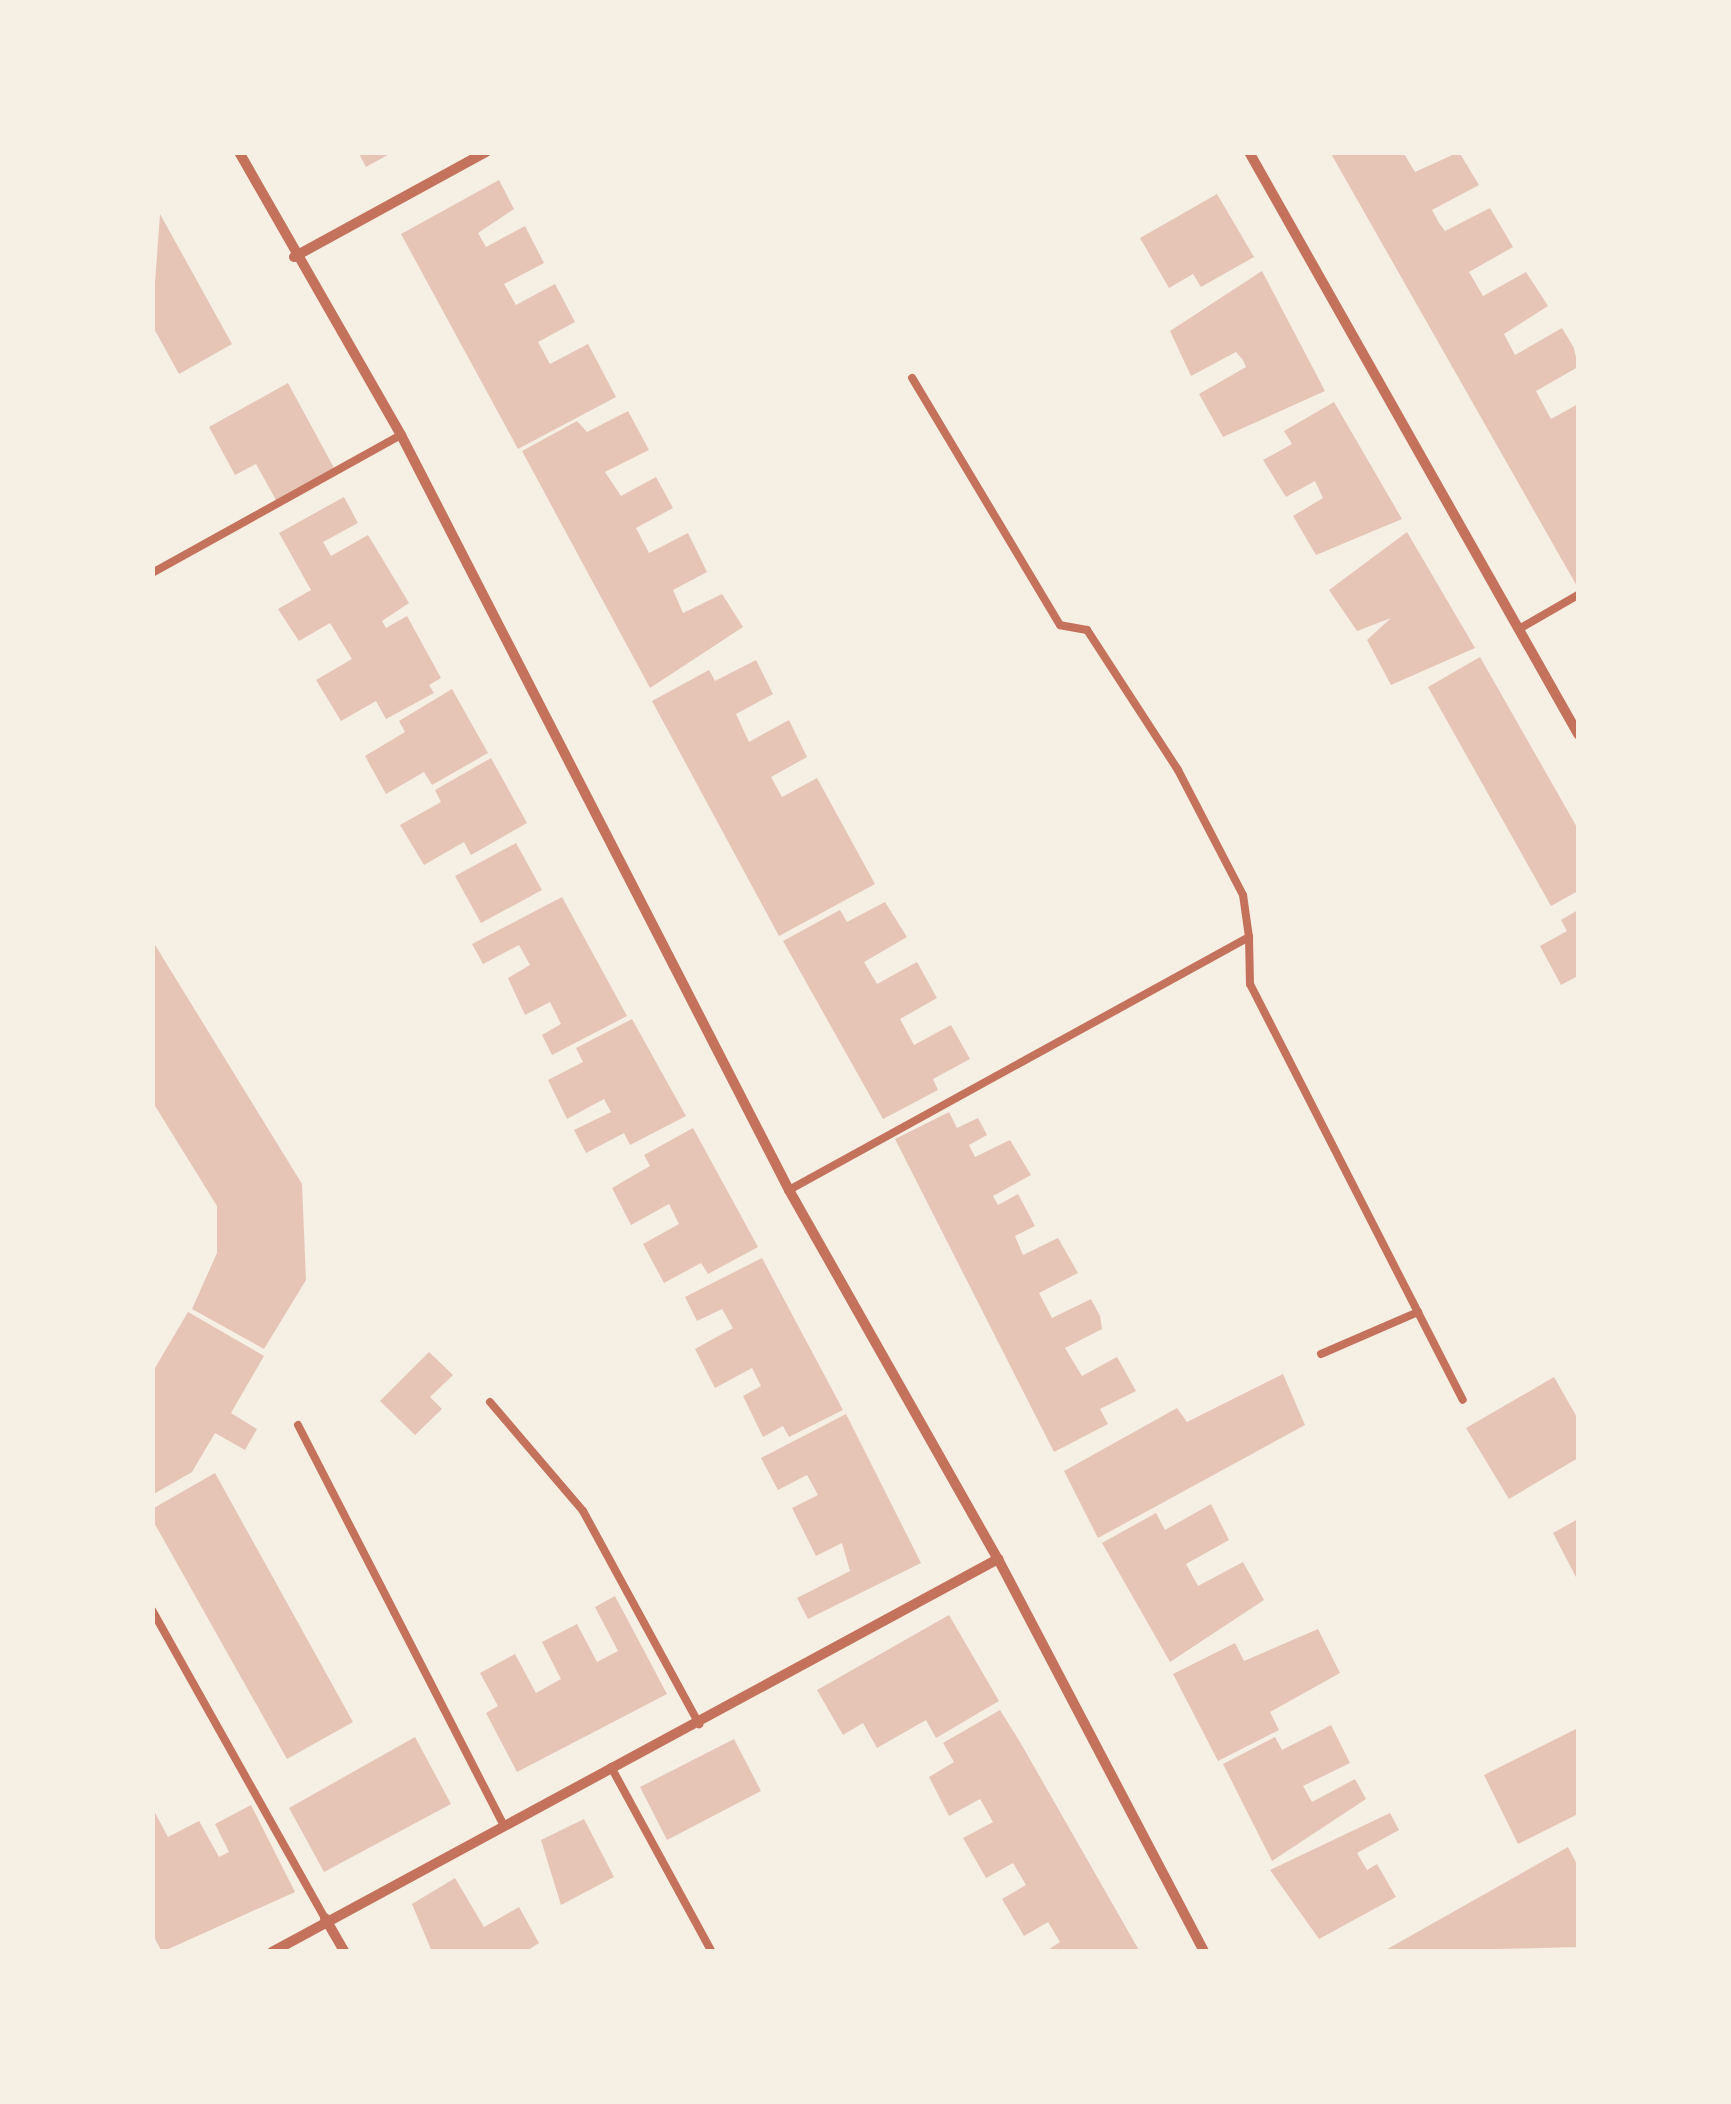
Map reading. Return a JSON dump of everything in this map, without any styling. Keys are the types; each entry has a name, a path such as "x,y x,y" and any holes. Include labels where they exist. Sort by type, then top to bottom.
{"street":[{"path":"239,152 294,258 400,436 789,1190 998,1558 1204,1952"},
{"path":"294,258 486,152"},
{"path":"1249,152 1578,734"},
{"path":"272,1952 324,1918 502,1822 699,1724 998,1558"},
{"path":"324,1918 345,1952"}],"lane":[{"path":"912,378 1060,625 1087,630 1178,770 1243,895 1250,984 1463,1400"},
{"path":"152,573 400,436"},
{"path":"1520,629 1578,596"},
{"path":"789,1190 1249,937"},
{"path":"1321,1354 1418,1312"},
{"path":"490,1402 583,1511 699,1724"},
{"path":"298,1425 502,1822"},
{"path":"152,1610 324,1918"},
{"path":"611,1767 712,1952"}],"building":[{"path":"358,152 393,152 366,167"},
{"path":"1330,152 1403,152 1415,172 1459,152 1479,185 1432,210 1439,223 1445,231 1490,208 1513,247 1469,272 1483,296 1526,272 1548,306 1504,334 1515,355 1562,328 1574,348 1578,367 1536,391 1551,419 1578,404 1578,588"},
{"path":"499,180 514,209 478,233 486,247 525,226 544,263 504,284 516,305 555,284 575,322 538,342 550,364 588,344 616,397 518,449 401,234"},
{"path":"1217,194 1254,257 1201,287 1193,274 1169,288 1140,238"},
{"path":"160,214 232,344 179,374 152,325"},
{"path":"1262,271 1325,391 1223,437 1199,394 1246,367 1243,360 1236,352 1191,376 1170,331"},
{"path":"288,383 334,468 276,500 256,464 235,475 209,427"},
{"path":"1334,402 1402,519 1316,555 1293,516 1323,498 1315,481 1286,497 1263,460 1292,444 1284,431"},
{"path":"628,411 649,450 605,472 621,496 656,477 673,508 636,528 649,553 688,533 707,572 673,590 683,613 722,594 743,627 650,688 522,451 577,421 587,432"},
{"path":"344,497 358,523 323,542 331,556 368,535 409,603 382,621 386,628 407,616 441,678 429,685 434,693 386,719 376,701 341,721 316,680 352,659 330,623 299,641 278,609 311,590 279,533"},
{"path":"1407,532 1475,648 1391,685 1367,640 1391,618 1357,631 1329,590"},
{"path":"1480,657 1578,829 1578,891 1551,906 1428,687"},
{"path":"756,660 773,694 736,714 749,742 789,720 807,757 771,777 782,797 817,778 875,884 779,936 652,701 709,670 715,681"},
{"path":"452,689 488,753 432,785 424,772 386,794 365,756 405,732 399,721"},
{"path":"491,758 527,823 471,855 464,842 424,865 400,825 441,802 435,790"},
{"path":"516,843 542,890 481,923 455,876"},
{"path":"562,897 627,1016 552,1055 542,1035 561,1024 550,1002 525,1015 508,978 530,965 519,945 483,964 472,944"},
{"path":"885,902 907,937 864,962 877,984 917,962 937,998 900,1019 914,1045 951,1025 970,1059 933,1079 938,1090 883,1119 783,941 840,910 847,922"},
{"path":"1578,910 1578,976 1561,985 1540,946 1567,931 1561,920"},
{"path":"152,940 302,1184 306,1280 264,1349 192,1309 217,1253 217,1206 152,1101"},
{"path":"632,1019 686,1116 630,1145 624,1133 586,1153 574,1130 611,1112 604,1099 567,1119 548,1080 583,1062 576,1048"},
{"path":"949,1112 957,1128 978,1118 987,1135 969,1145 975,1157 1010,1140 1031,1175 993,1196 998,1205 1018,1194 1035,1226 1015,1236 1023,1255 1058,1238 1078,1273 1039,1293 1052,1318 1091,1299 1100,1316 1102,1329 1065,1348 1082,1376 1117,1357 1136,1391 1100,1409 1108,1424 1054,1452 895,1139"},
{"path":"693,1128 758,1247 708,1274 701,1263 664,1283 643,1244 679,1224 669,1204 631,1225 612,1188 650,1166 644,1155"},
{"path":"762,1258 843,1410 789,1437 783,1426 763,1437 743,1396 761,1386 752,1368 715,1388 695,1349 733,1328 722,1309 697,1321 685,1297"},
{"path":"188,1312 264,1356 231,1413 257,1429 245,1450 215,1433 192,1472 152,1495 152,1373"},
{"path":"429,1352 453,1375 430,1397 442,1409 415,1435 380,1401"},
{"path":"1283,1374 1305,1425 1098,1538 1064,1471 1177,1408 1187,1422"},
{"path":"1554,1377 1578,1419 1578,1458 1509,1499 1466,1428"},
{"path":"846,1414 921,1563 808,1619 797,1598 850,1571 842,1543 816,1556 792,1508 818,1495 807,1475 778,1490 761,1458"},
{"path":"215,1473 353,1722 287,1759 152,1519 152,1509"},
{"path":"1211,1504 1229,1540 1186,1564 1198,1586 1243,1562 1264,1600 1170,1662 1102,1543 1156,1513 1165,1530"},
{"path":"1578,1519 1578,1581 1553,1533"},
{"path":"615,1596 667,1694 517,1772 486,1713 498,1706 480,1673 515,1654 536,1693 561,1679 542,1642 577,1624 597,1662 618,1651 595,1607"},
{"path":"949,1615 999,1701 936,1738 926,1720 877,1748 863,1723 843,1735 817,1690"},
{"path":"1318,1629 1340,1673 1270,1712 1279,1730 1218,1761 1173,1674 1235,1643 1244,1661"},
{"path":"1000,1710 1140,1952 1045,1952 1060,1942 1048,1922 1024,1936 1002,1899 1026,1885 1013,1863 986,1878 963,1838 993,1822 980,1799 949,1816 929,1777 954,1762 943,1743"},
{"path":"1331,1725 1350,1763 1303,1786 1312,1802 1355,1779 1366,1799 1272,1861 1223,1764 1275,1737 1282,1750"},
{"path":"1578,1728 1578,1814 1518,1844 1484,1775"},
{"path":"415,1737 451,1804 324,1872 289,1808"},
{"path":"734,1739 761,1791 667,1840 640,1787"},
{"path":"251,1805 295,1892 162,1952 152,1933 152,1807 168,1837 199,1821 219,1857 229,1852 215,1824"},
{"path":"1390,1813 1399,1830 1357,1853 1367,1870 1377,1864 1396,1897 1319,1939 1270,1870"},
{"path":"584,1819 614,1877 561,1905 541,1840"},
{"path":"1568,1847 1578,1866 1578,1947 1382,1952"},
{"path":"455,1878 484,1927 519,1907 539,1943 525,1952 432,1952 412,1904"}]}
